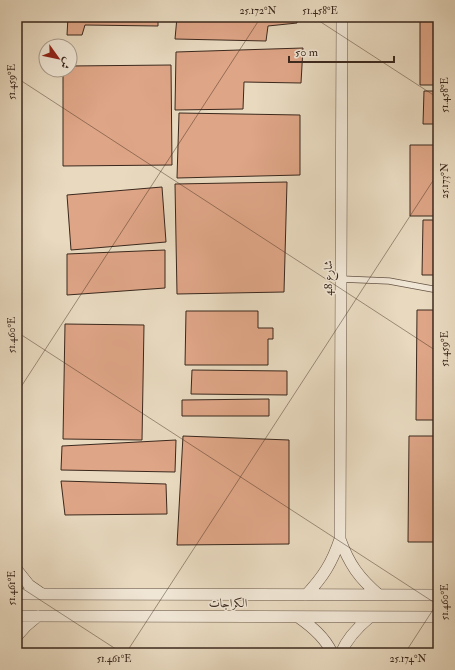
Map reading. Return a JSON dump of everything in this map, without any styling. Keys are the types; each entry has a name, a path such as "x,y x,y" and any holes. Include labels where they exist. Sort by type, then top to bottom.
{"street":[{"name":"شارع 48","path":"306,595 318,583 327,570 335,555 340,539 342,17"},
{"name":"شارع 48","path":"340,539 346,556 354,570 365,584 379,595"},
{"path":"17,570 29,585 42,594"},
{"name":"الكراجات","path":"17,594 438,595"},
{"name":"الكراجات","path":"17,616 438,617"},
{"path":"17,636 38,616"},
{"path":"298,617 310,625 322,637 332,653"},
{"path":"341,653 349,638 359,626 370,617"}],"lane":[{"path":"341,279 389,281 438,290"}],"building":[{"path":"68,17 158,17 158,26 85,25 82,35 67,35"},
{"path":"177,17 298,17 297,23 268,26 266,41 175,39"},
{"path":"420,20 438,20 438,85 420,85"},
{"path":"303,48 301,83 244,82 243,109 175,110 176,52"},
{"path":"171,65 172,165 63,166 63,78 78,78 78,66"},
{"path":"424,91 438,91 438,124 423,124"},
{"path":"179,113 300,115 300,175 177,178"},
{"path":"410,145 438,145 438,216 410,216"},
{"path":"287,182 284,292 177,294 175,184"},
{"path":"162,187 166,242 71,250 67,195"},
{"path":"423,220 438,220 438,275 422,275"},
{"path":"165,250 165,288 67,295 67,254"},
{"path":"417,310 438,310 438,420 416,420"},
{"path":"186,311 258,311 258,328 273,328 273,339 268,339 268,365 185,365"},
{"path":"65,324 144,325 142,440 63,439"},
{"path":"192,370 287,371 287,395 191,394"},
{"path":"269,399 269,416 182,416 182,400"},
{"path":"183,436 289,440 289,544 177,545"},
{"path":"409,436 438,436 438,542 408,542"},
{"path":"176,440 175,472 61,470 62,446"},
{"path":"61,481 166,484 167,514 65,515"}]}
